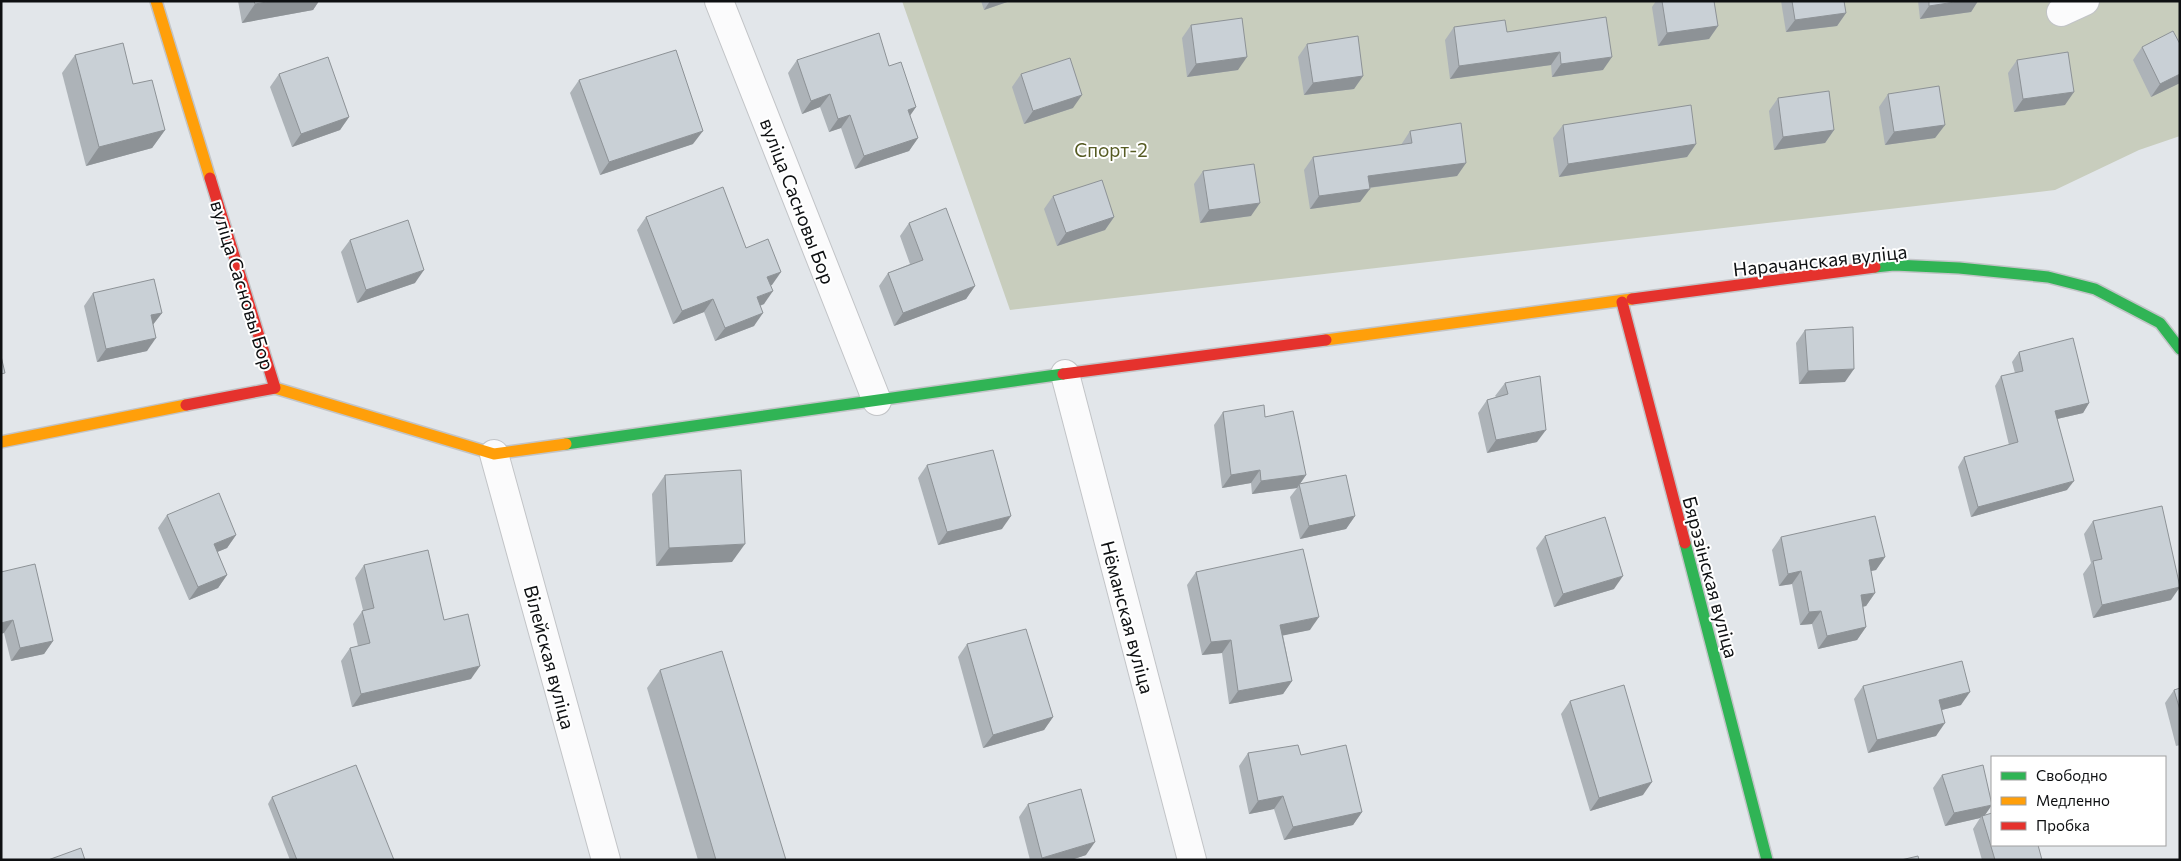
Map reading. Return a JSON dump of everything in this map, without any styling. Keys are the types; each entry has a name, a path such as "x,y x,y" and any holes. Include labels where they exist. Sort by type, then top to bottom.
{"street":[{"name":"вуліца Сасновы Бор","path":"1,442 275,388 156,1"},
{"name":"вуліца Сасновы Бор","path":"720,1 877,401"},
{"name":"Нарачанская вуліца","path":"494,454 1065,374 1894,266 1959,268 2048,277 2095,289 2160,323 2180,349"},
{"name":"Бярэзінская вуліца","path":"1622,302 1767,860"},
{"name":"Нёманская вуліца","path":"1065,374 1192,860"},
{"path":"275,388 494,454"},
{"name":"Вілейская вуліца","path":"494,454 606,860"}],"green space":[{"name":"Спорт-2","path":"902,1 2180,1 2180,136 2139,150 2055,190 1010,310"}],"building":[{"path":"254,1 273,1 255,4"},
{"path":"1662,1 1714,1 1718,26 1667,33"},
{"path":"1792,1 1844,1 1846,13 1795,20"},
{"path":"1929,1 1961,1 1929,6"},
{"path":"1606,17 1612,57 1561,64 1560,52 1459,66 1454,27 1505,20 1507,32"},
{"path":"1242,18 1247,57 1196,64 1191,25"},
{"path":"2173,31 2180,44 2180,74 2160,84 2142,47"},
{"path":"879,33 889,66 901,62 916,107 908,110 918,138 864,156 850,115 838,119 830,94 811,101 797,60"},
{"path":"1358,36 1363,76 1313,83 1307,44"},
{"path":"123,43 133,84 152,80 165,130 99,147 75,55"},
{"path":"676,50 703,131 609,162 579,80"},
{"path":"2068,52 2074,92 2023,99 2017,60"},
{"path":"328,57 349,117 301,134 279,74"},
{"path":"1070,58 1082,95 1033,111 1021,74"},
{"path":"1939,86 1945,125 1894,132 1888,94"},
{"path":"1829,91 1834,130 1783,137 1778,98"},
{"path":"1691,105 1696,144 1568,164 1563,125"},
{"path":"1461,123 1466,163 1368,176 1370,189 1319,196 1313,157 1412,143 1410,131"},
{"path":"1254,164 1260,203 1209,210 1203,171"},
{"path":"1102,180 1114,217 1066,233 1053,196"},
{"path":"723,187 746,248 768,239 781,272 767,277 773,291 757,297 763,313 725,328 713,299 682,311 646,217"},
{"path":"946,208 975,286 903,313 888,273 923,260 909,223"},
{"path":"408,220 424,270 366,290 350,240"},
{"path":"154,279 162,313 151,315 156,338 106,349 93,293"},
{"path":"1853,327 1854,369 1808,371 1805,330"},
{"path":"2073,338 2089,403 2055,411 2074,481 1978,507 1964,457 2018,442 2001,376 2023,371 2019,352"},
{"path":"1,356 5,373 1,374"},
{"path":"1540,376 1546,430 1496,440 1487,400 1508,394 1505,383"},
{"path":"1264,405 1265,417 1293,411 1306,475 1261,481 1260,470 1231,475 1223,412"},
{"path":"993,450 1011,516 947,532 927,465"},
{"path":"741,470 745,544 669,548 665,475"},
{"path":"1346,475 1355,516 1309,526 1299,484"},
{"path":"219,493 236,535 214,544 227,575 198,587 167,515"},
{"path":"2162,506 2180,587 2102,605 2093,561 2102,559 2093,521"},
{"path":"1875,516 1885,557 1869,560 1875,593 1861,595 1866,627 1827,636 1821,611 1809,612 1801,571 1788,574 1781,537"},
{"path":"1605,517 1623,576 1563,594 1545,536"},
{"path":"1303,549 1319,617 1280,625 1292,681 1238,691 1231,640 1211,642 1196,572"},
{"path":"428,550 444,620 468,614 480,666 361,694 350,648 370,643 362,611 374,608 364,565"},
{"path":"35,564 53,641 20,648 13,620 1,623 1,572"},
{"path":"1026,629 1053,717 993,735 967,644"},
{"path":"722,651 786,860 716,860 660,670"},
{"path":"1962,661 1970,692 1939,700 1945,723 1877,740 1863,686"},
{"path":"1624,685 1652,782 1599,798 1570,701"},
{"path":"2180,688 2180,710 2174,690"},
{"path":"1298,745 1301,755 1346,745 1362,812 1293,827 1283,796 1258,801 1248,753"},
{"path":"356,765 394,860 297,860 272,797"},
{"path":"1983,765 1991,805 1954,813 1942,775"},
{"path":"1081,789 1095,842 1042,858 1028,804"},
{"path":"1991,813 1991,846 2038,846 2042,860 1995,860 1982,816"},
{"path":"81,848 85,860 48,860"},
{"path":"1918,856 1919,860 1901,860"}],"traffic: fast":[{"path":"1875,267 1894,265 1959,268 2048,277 2095,289 2160,323 2180,349"},
{"path":"566,444 1063,374"},
{"path":"1685,543 1767,860"}],"traffic: slow":[{"path":"156,1 210,178"},
{"path":"1326,340 1632,299"},
{"path":"275,388 494,454 566,444"},
{"path":"1,442 186,405"}],"traffic: jam":[{"path":"186,405 275,388 210,178"},
{"path":"1632,299 1875,267"},
{"path":"1622,302 1685,543"},
{"path":"1063,374 1326,340"}]}
